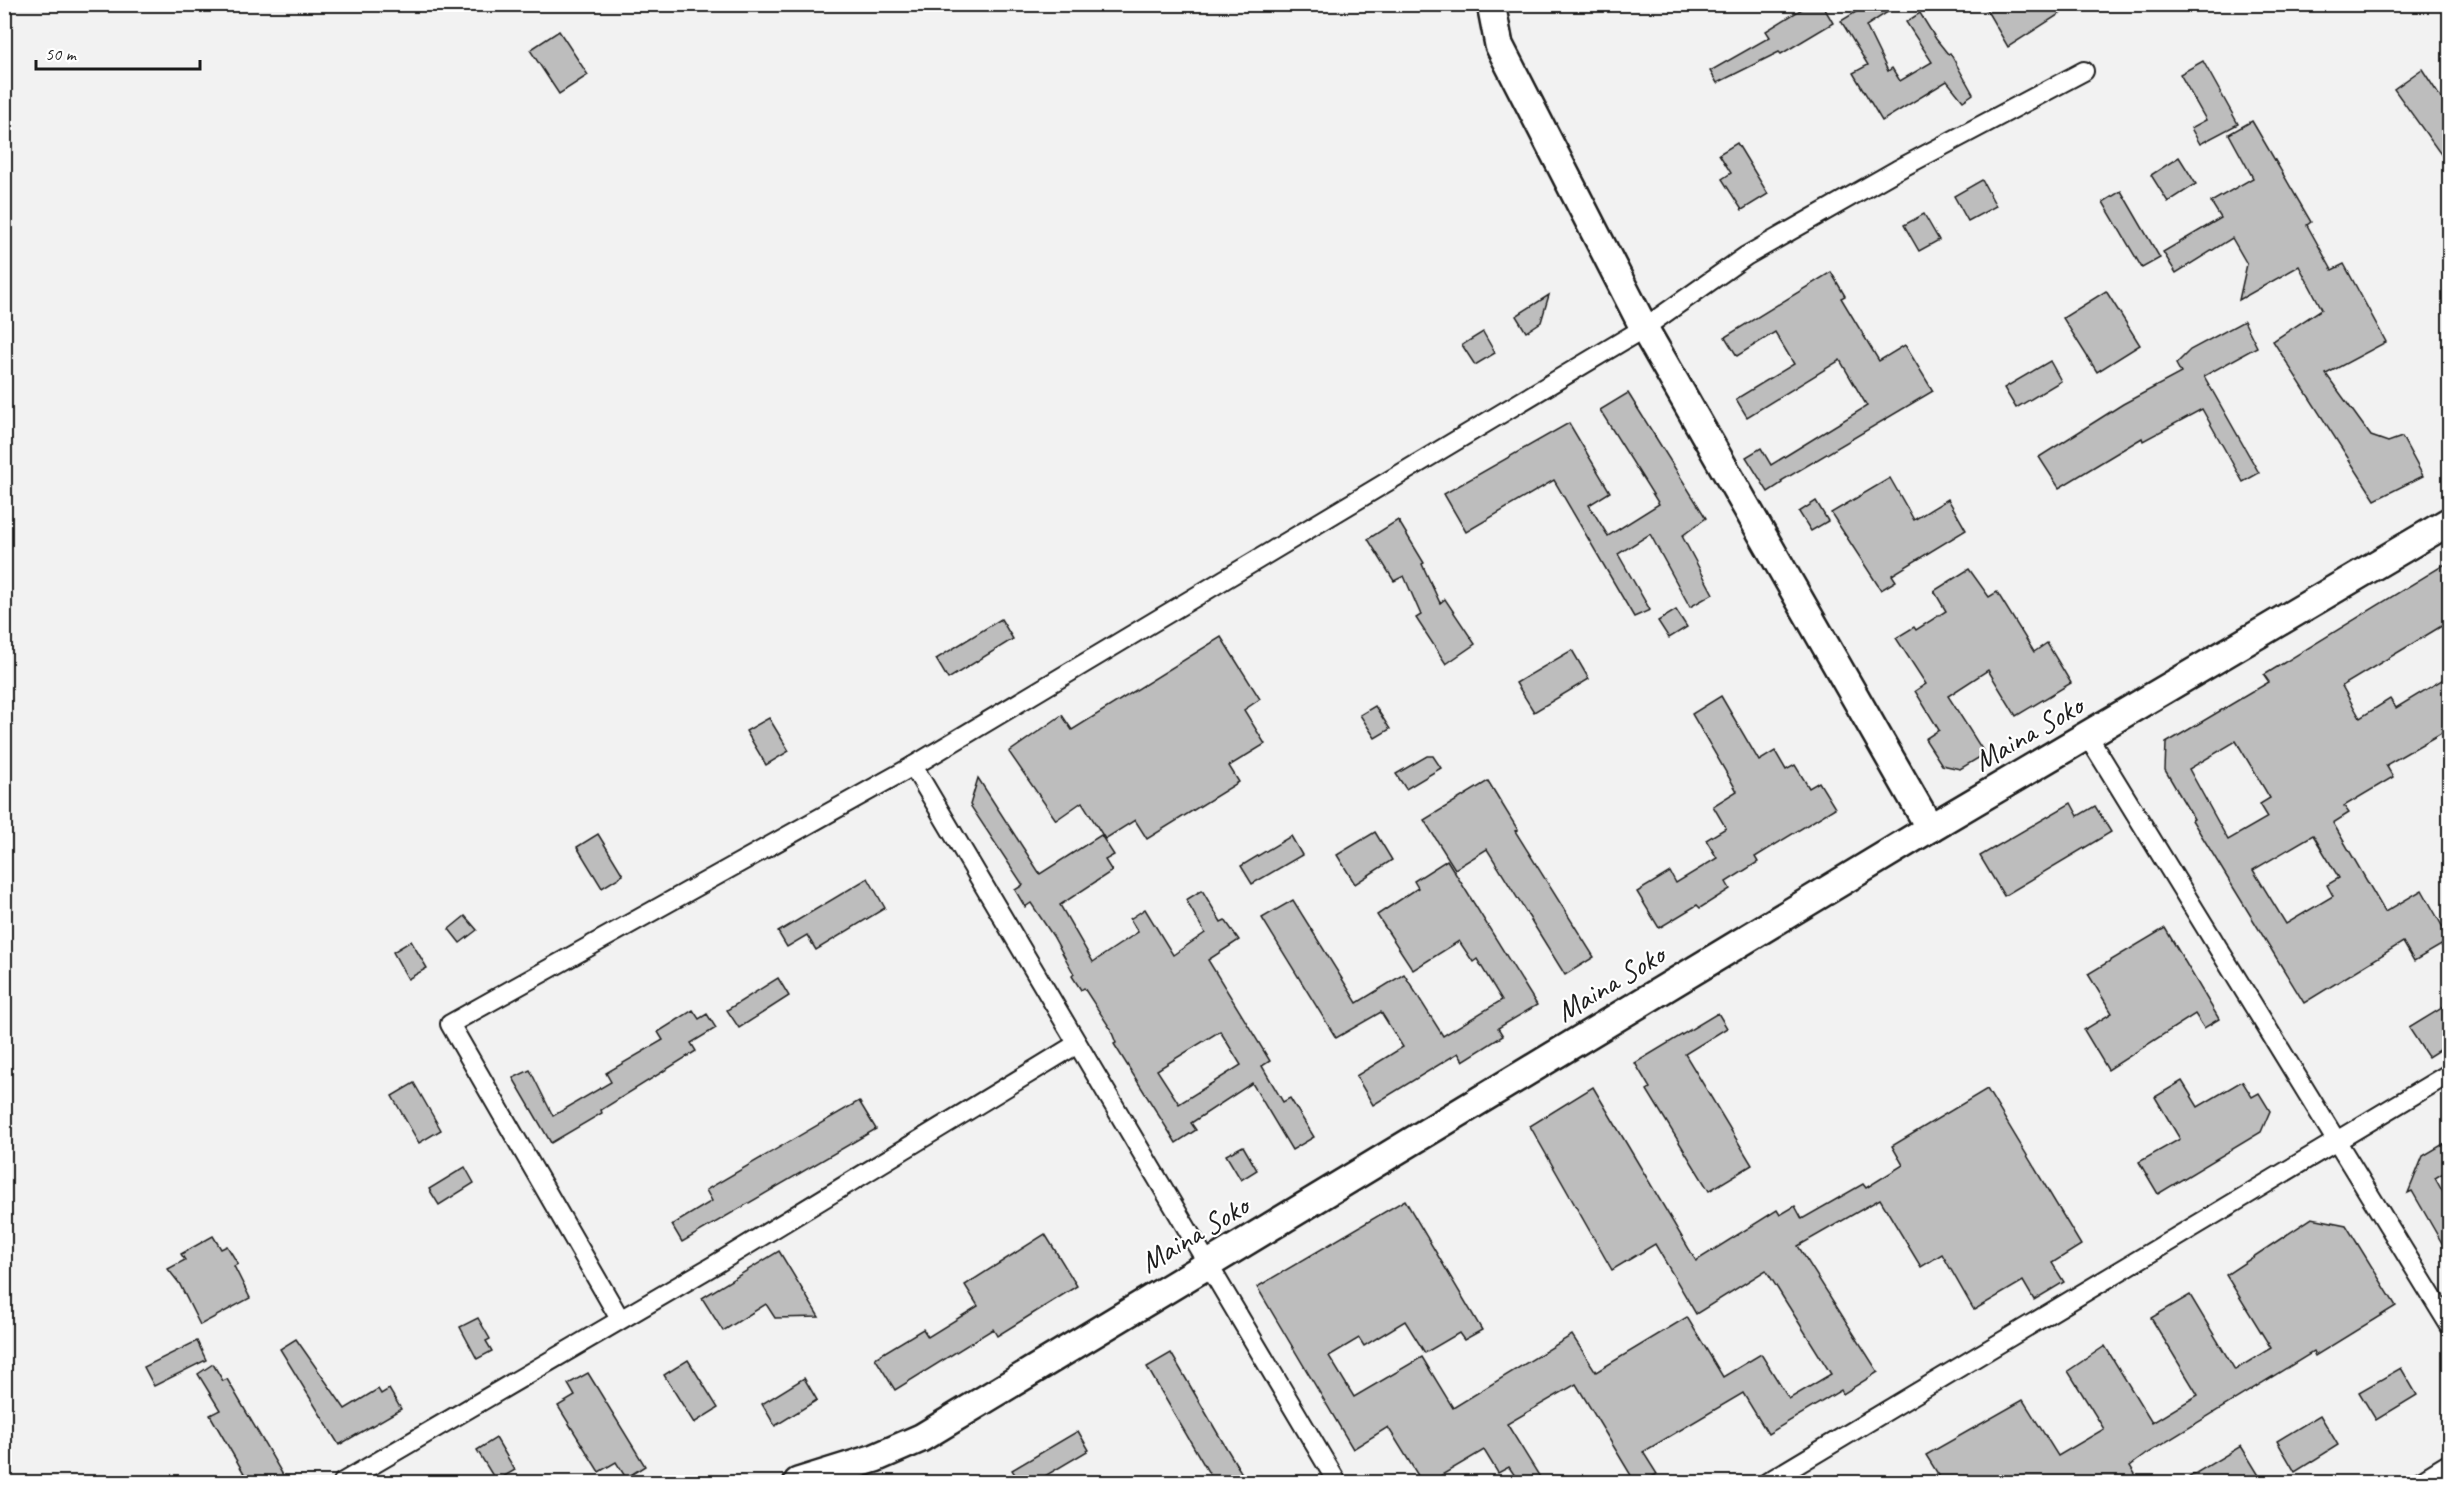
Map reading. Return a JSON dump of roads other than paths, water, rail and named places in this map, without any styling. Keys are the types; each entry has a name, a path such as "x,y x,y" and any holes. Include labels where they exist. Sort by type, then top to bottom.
{"street":[{"path":"1491,4 1499,45 1644,328 1930,828"},
{"path":"620,1319 450,1024 913,766 1644,328 1746,256 1897,170 2084,71"},
{"name":"Maina Soko","path":"798,1482 875,1458 921,1438 1930,828 2450,521"},
{"path":"2088,736 2450,1326"},
{"path":"913,766 1337,1482"},
{"path":"343,1482 716,1264 1077,1044"},
{"path":"1768,1482 2450,1073"},
{"path":"2419,1482 2450,1463"}]}
